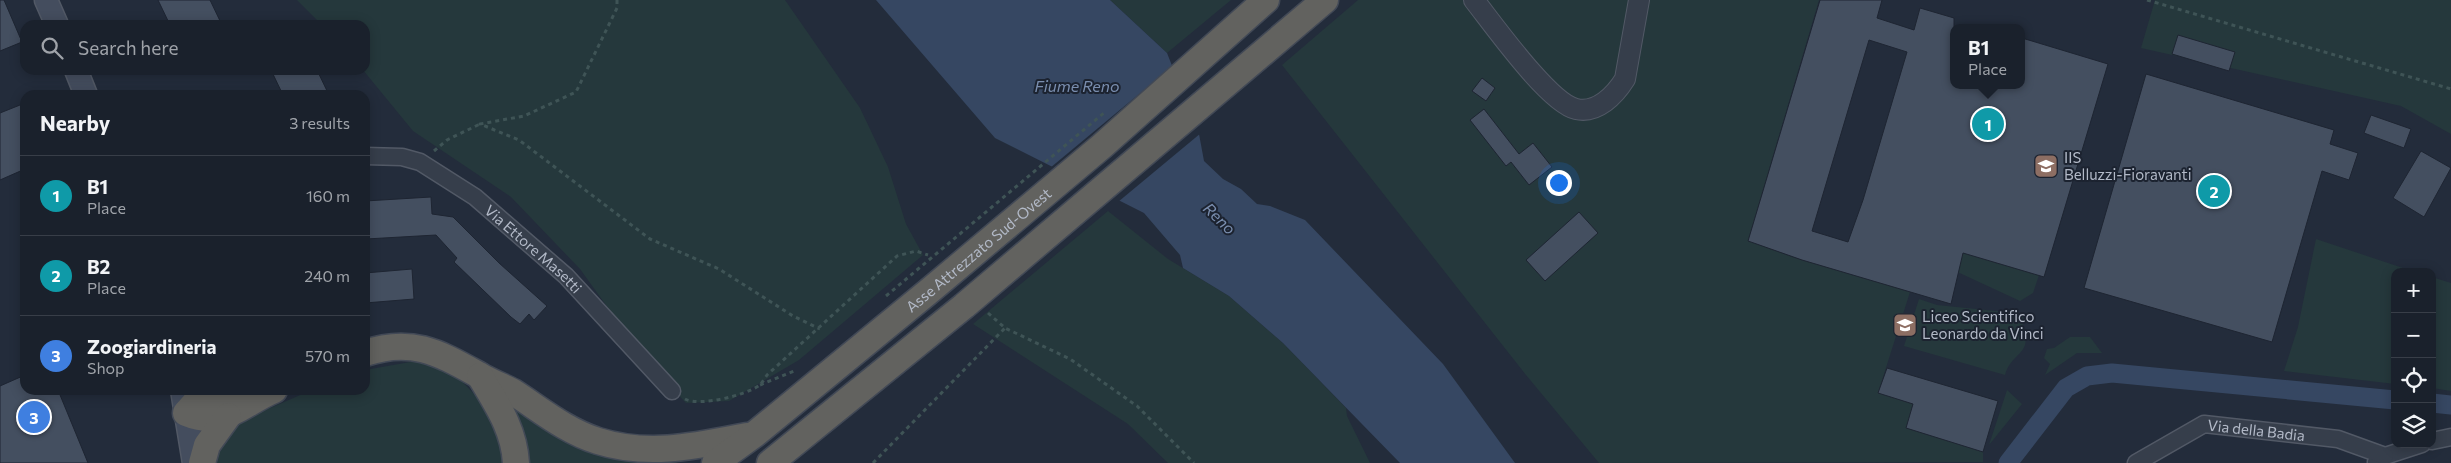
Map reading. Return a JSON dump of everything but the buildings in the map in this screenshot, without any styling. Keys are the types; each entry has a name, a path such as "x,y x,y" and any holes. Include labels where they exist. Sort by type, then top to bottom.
{"highway":[{"name":"Asse Attrezzato Sud-Ovest","path":"715,463 755,434 1102,146 1232,28 1266,0"},
{"path":"770,463 956,312 1325,0"},
{"path":"370,352 397,347 420,348 446,356 512,392 540,412 581,435 629,449 670,450 755,434"},
{"path":"480,376 503,413 511,431 516,463"},
{"path":"184,402 199,419 210,420 224,399 250,395"},
{"path":"202,463 224,399"}],"main road":[{"path":"46,0 55,20"},
{"path":"78,75 84,90"},
{"path":"184,402 194,463"}],"street":[{"path":"1474,0 1557,100 1577,109 1592,108 1611,97 1625,79 1639,0"},
{"name":"Via Ettore Masetti","path":"370,156 402,157 420,162 442,174 475,197 566,276 672,391"},
{"name":"Via della Badia","path":"2136,463 2204,424 2338,438 2380,460"},
{"path":"2436,440 2451,437"},
{"path":"2380,460 2412,448"}],"path":[{"path":"420,162 447,140 480,124 524,116 576,92 617,8 618,0"},
{"path":"2147,0 2451,89"},
{"path":"480,124 518,140 650,239 719,269 793,316 820,329"},
{"path":"880,300 976,220"},
{"path":"760,385 766,375 820,329 897,256 916,251 928,256"},
{"path":"987,313 1006,328 1070,359 1138,406 1194,463"},
{"path":"873,463 1006,328"},
{"path":"672,391 688,401 729,398 797,369"}],"green space":[{"path":"297,0 785,0 860,108 888,167 906,224 923,255 799,360 729,401 686,403 647,362 580,269 511,197 413,131 367,75 370,75 370,20 317,20"},
{"path":"1110,0 1231,0 1167,53"},
{"path":"1358,0 1819,0 1748,241 1802,260 1910,292 1878,393 1913,404 1906,428 1983,452 1983,462 1599,463 1526,375 1282,65"},
{"path":"2155,0 2451,0 2451,134 2401,106 2141,48"},
{"path":"1108,211 1168,259 1229,296 1283,343 1346,408 1347,416 1370,463 1168,463 1128,424 973,324"},
{"path":"1856,219 2039,275 2033,293 2020,301 1951,269 1850,242"},
{"path":"2316,239 2403,268 2391,268 2391,384 2284,371 2298,327"},
{"path":"2436,278 2451,283 2451,391 2436,389"},
{"path":"1919,299 1937,305 2025,314 2023,328 2025,345 2012,361 2005,375 1904,346"},
{"path":"2070,337 2090,337 2102,353 2077,353 2045,375 2050,364 2044,358 2047,349 2054,348"},
{"path":"416,361 455,374 493,414 508,463 216,463 226,427 300,395 370,395 370,369"},
{"path":"2007,390 2022,404 1989,445"},
{"path":"516,409 686,457 676,463 528,463"}],"water":[{"name":"Fiume Reno","path":"876,0 1110,0 1167,53 1199,134 1204,161 1223,179 1241,189 1257,204 1270,206 1305,220 1443,364 1515,463 1400,463 1283,343 1229,296 1183,268 1180,255 1144,213 995,138"}],"pier":[{"path":"1174,65 1201,133 1118,202 1050,168"}],"waterway":[{"path":"2008,463 2066,388 2087,376 2112,373 2391,400"},
{"path":"2436,403 2451,405"}],"place":[{"name":"B1","path":"1988,124"},
{"name":"IIS Belluzzi-Fioravanti","path":"2046,166"},
{"name":"B2","path":"2214,191"},
{"name":"Liceo Scientifico Leonardo da Vinci","path":"1905,325"},
{"name":"Zoogiardineria","path":"34,417"}],"water label":[{"name":"Reno","path":"1220,218"}]}
